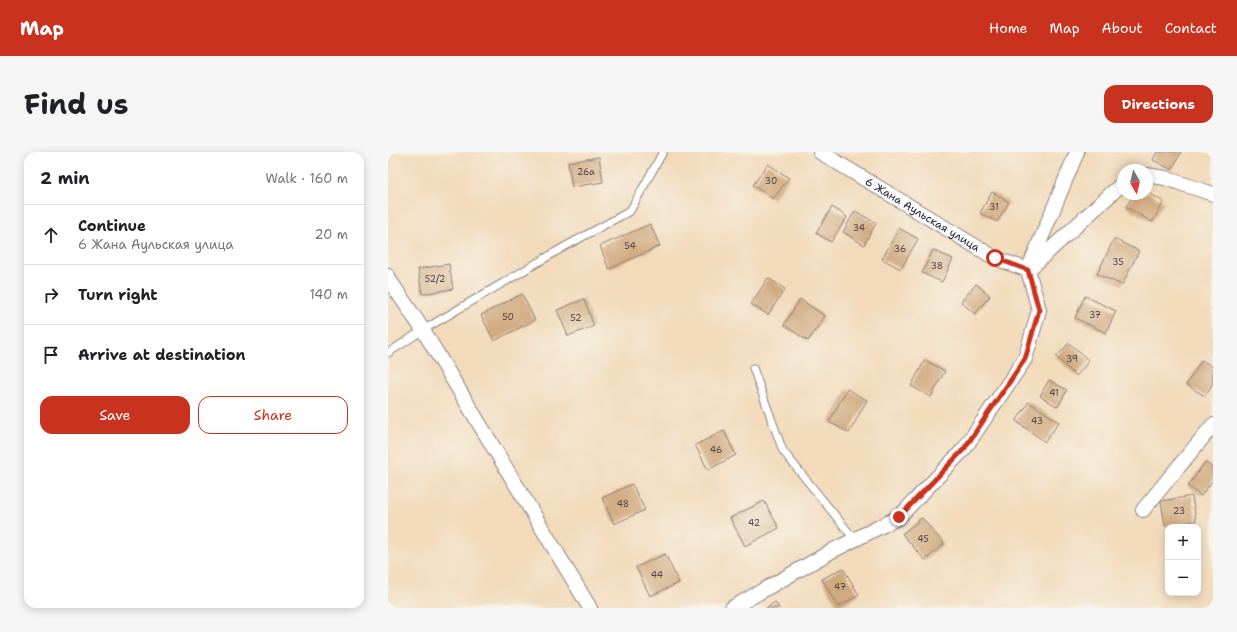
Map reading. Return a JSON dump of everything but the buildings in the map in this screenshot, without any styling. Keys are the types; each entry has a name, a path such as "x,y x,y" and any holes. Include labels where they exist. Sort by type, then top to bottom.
{"street":[{"name":"6 Жана Аульская улица","path":"820,152 995,258 1028,270"},
{"path":"732,608 832,551 899,517 964,449 1025,359 1039,310 1028,270 1077,152"},
{"path":"1153,176 1166,178 1213,194"},
{"path":"1028,270 1117,188"},
{"path":"388,276 390,282 423,330 590,608"},
{"path":"1143,510 1213,425"}],"lane":[{"path":"388,353 423,330 564,246 630,211 663,152"},
{"path":"753,368 783,450 855,540"}],"route":[{"path":"899,517 964,449 1025,359 1039,310 1028,270 995,258"}]}
